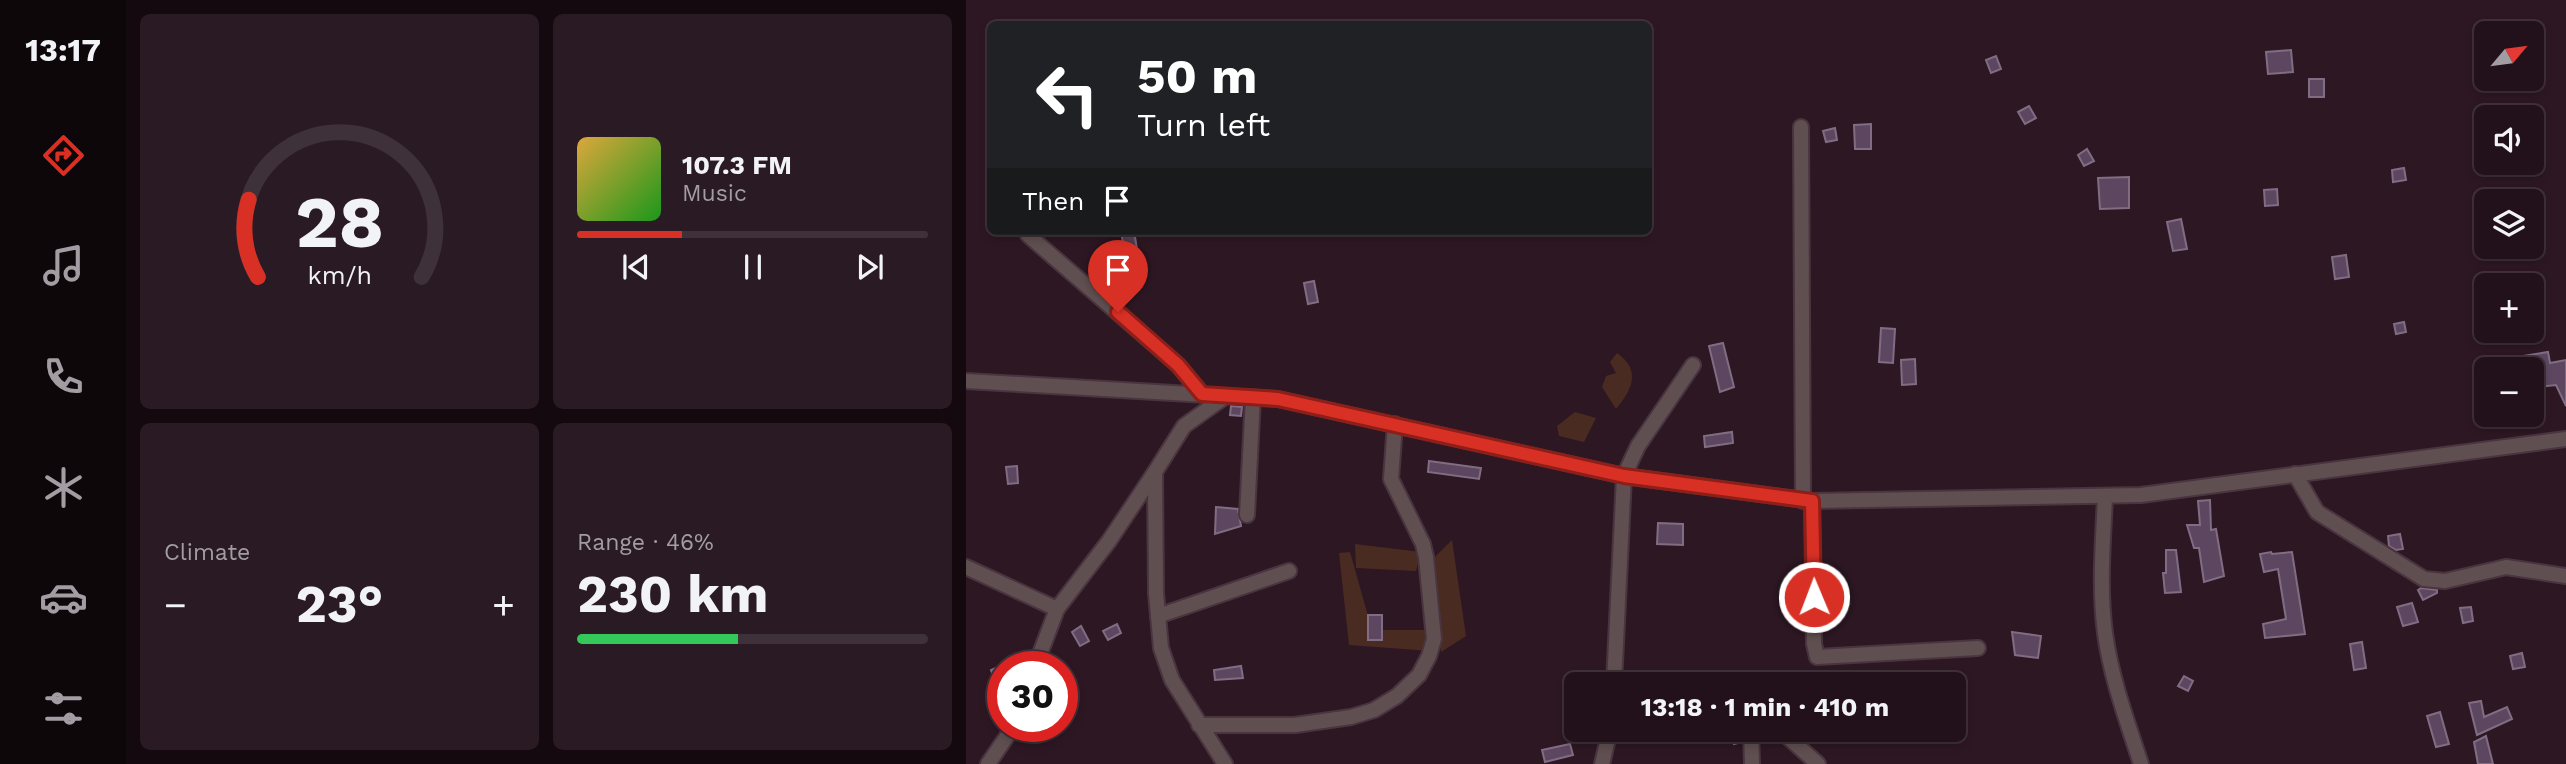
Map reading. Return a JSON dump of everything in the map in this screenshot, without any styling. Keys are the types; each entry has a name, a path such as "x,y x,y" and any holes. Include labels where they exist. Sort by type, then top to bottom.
{"street":[{"path":"1801,127 1808,501 1814,644 1817,657 1978,648"},
{"path":"1028,235 1178,365 1202,394"},
{"path":"1615,672 1624,476 1638,446 1693,365"},
{"path":"966,381 1278,399 1624,476 1808,501 2105,497 2566,439"},
{"path":"1041,651 1057,609 1109,541 1184,426 1226,396"},
{"path":"1247,515 1253,397"},
{"path":"1199,725 1295,725 1351,717 1374,710 1397,696 1419,675 1434,639 1423,544 1391,479 1395,424"},
{"path":"1155,472 1161,649 1171,680 1225,764"},
{"path":"2295,474 2317,512 2424,579 2445,581 2506,567 2566,576"},
{"path":"2105,497 2102,587 2105,632 2113,678 2141,764"},
{"path":"966,567 1057,609"},
{"path":"1158,616 1289,571"},
{"path":"988,764 1003,742"},
{"path":"1602,764 1607,742"},
{"path":"1751,742 1752,764"},
{"path":"1793,742 1818,764"}],"shaded area":[{"path":"1617,353 1629,366 1632,380 1627,394 1616,409 1602,387 1606,376 1616,373 1610,362"},
{"path":"1575,412 1596,418 1584,442 1559,436 1557,426"},
{"path":"1452,540 1466,636 1441,652 1430,562"},
{"path":"1355,544 1421,552 1416,571 1356,568"},
{"path":"1350,552 1372,630 1432,630 1431,651 1349,645 1339,553"}],"building":[{"path":"2291,50 2293,72 2268,74 2266,52"},
{"path":"1996,56 2001,69 1991,73 1986,60"},
{"path":"2309,79 2324,79 2324,97 2309,97"},
{"path":"2029,106 2036,118 2025,124 2018,112"},
{"path":"1871,124 1871,149 1855,149 1854,125"},
{"path":"1835,128 1837,140 1826,142 1823,131"},
{"path":"2087,149 2094,161 2084,166 2078,155"},
{"path":"2404,168 2406,180 2393,182 2392,170"},
{"path":"2129,177 2129,208 2100,209 2098,178"},
{"path":"2277,189 2278,205 2265,206 2264,190"},
{"path":"2181,219 2187,249 2173,251 2167,222"},
{"path":"1122,235 1135,235 1137,249 1124,250"},
{"path":"2346,255 2349,277 2335,279 2332,257"},
{"path":"1314,281 1318,302 1308,304 1304,283"},
{"path":"2404,322 2406,332 2396,334 2394,324"},
{"path":"1881,328 1895,329 1893,363 1879,362"},
{"path":"1723,343 1734,387 1720,392 1709,346"},
{"path":"2548,352 2550,363 2566,360 2566,406 2556,385 2544,386 2544,357 2517,357"},
{"path":"1915,359 1916,384 1902,385 1901,360"},
{"path":"1231,406 1242,407 1241,416 1230,415"},
{"path":"1732,432 1733,443 1705,447 1704,436"},
{"path":"1429,461 1481,468 1479,479 1428,472"},
{"path":"1017,466 1018,483 1008,484 1006,467"},
{"path":"2210,500 2211,530 2216,529 2224,576 2204,582 2199,548 2194,548 2187,525 2200,525 2198,501"},
{"path":"1216,507 1238,509 1241,526 1215,534"},
{"path":"1658,523 1683,524 1683,545 1657,544"},
{"path":"2400,534 2403,549 2396,550 2389,546 2388,536"},
{"path":"2166,550 2176,550 2181,592 2165,593 2163,573 2166,573"},
{"path":"2292,552 2305,634 2265,638 2263,624 2286,619 2278,569 2264,572 2260,554"},
{"path":"2418,590 2437,590 2437,593 2423,600"},
{"path":"2412,603 2418,622 2403,626 2397,607"},
{"path":"2471,607 2473,621 2463,623 2460,608"},
{"path":"1368,615 1382,615 1382,640 1368,640"},
{"path":"1117,624 1121,633 1108,640 1103,631"},
{"path":"1081,626 1089,641 1080,646 1072,632"},
{"path":"2012,632 2041,636 2038,658 2015,655"},
{"path":"2362,642 2366,668 2354,670 2350,644"},
{"path":"2522,653 2525,667 2513,669 2510,656"},
{"path":"1241,666 1243,678 1215,680 1214,670"},
{"path":"2184,676 2193,681 2188,691 2178,686"},
{"path":"2481,701 2484,717 2507,707 2512,719 2477,735 2469,703"},
{"path":"2440,712 2449,744 2436,747 2427,716"},
{"path":"2486,736 2493,764 2478,764 2474,742"},
{"path":"1570,744 1573,755 1545,762 1542,750"}],"route":[{"path":"1118,312 1178,365 1202,394 1278,399 1624,476 1812,501 1814,597"}]}
